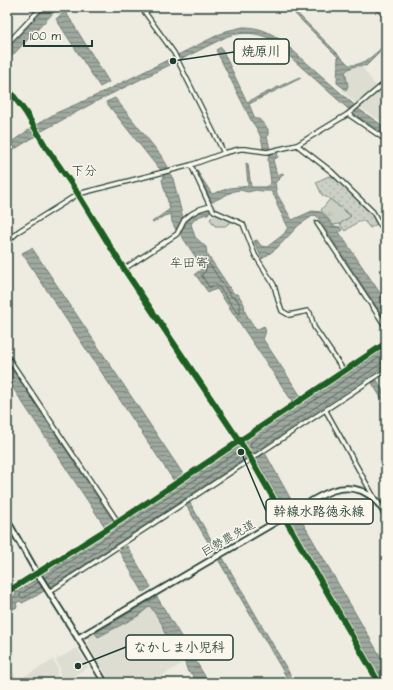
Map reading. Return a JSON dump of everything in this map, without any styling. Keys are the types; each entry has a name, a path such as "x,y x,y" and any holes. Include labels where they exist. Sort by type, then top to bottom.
{"street":[{"path":"7,44 42,7"},
{"path":"141,7 180,63 224,153"},
{"path":"377,7 386,17"},
{"path":"7,242 19,231 78,194 191,166 224,153 245,149 267,152 297,145 348,114 386,82"},
{"path":"7,88 78,194 124,269 248,454 379,683"},
{"path":"348,114 386,140"},
{"path":"297,145 332,172 373,212 379,223 386,231"},
{"path":"191,166 210,206 214,211 243,224 255,254 274,285 282,311 289,316 308,311 314,327 344,371"},
{"path":"124,269 177,234 184,220 191,214 210,206"},
{"path":"317,223 386,327"},
{"path":"7,592 118,522 386,343"},
{"path":"7,356 118,522"},
{"path":"49,592 386,370"},
{"path":"326,410 375,499"},
{"name":"巨勢農免道","path":"78,638 330,491 341,488 353,488 367,493 375,499 386,515"},
{"path":"7,520 37,573 105,683"}],"shaded area":[{"path":"361,65 377,88 386,82 386,124 362,109 342,90 347,85 343,69"},
{"path":"149,603 186,661 150,683 111,683 88,644 88,635"},
{"path":"77,648 88,667 75,675 80,683 7,683 7,663 18,680 53,660 58,668 57,676 60,677 60,668 56,660"}],"green space":[{"path":"329,176 335,177 372,213 377,224 370,228 364,221 359,221 345,231 340,224 351,216 330,199 322,195 316,182"},
{"path":"330,199 351,216 340,224 333,225 321,210"},
{"path":"216,213 232,221 225,226 215,226 210,219"}],"water":[{"path":"47,7 59,7 7,61 7,49"},
{"path":"255,7 292,7 289,11 260,11"},
{"path":"65,11 109,82 100,87 56,19"},
{"path":"296,12 349,65 355,65 365,61 386,44 386,46 366,66 355,66 345,72 348,86 346,90 337,83 338,57 295,14"},
{"path":"243,27 264,31 282,41 360,110 386,128 386,135 355,115 270,39 260,35 244,33 228,36 95,102 40,131 34,137 7,154 7,145 56,113 93,97 226,31"},
{"path":"221,47 247,102 299,77 301,78 249,104 255,119 259,119 268,129 267,137 272,154 277,153 278,157 273,160 277,175 283,173 283,175 275,183 277,194 292,220 312,211 321,212 333,226 340,227 342,230 339,232 386,302 386,321 317,216 314,215 299,225 277,248 262,259 254,241 257,240 261,246 267,247 284,234 288,227 271,191 234,191 212,202 197,171 212,194 230,188 246,186 248,184 246,163 248,164 251,187 265,187 271,182 268,160 269,155 267,150 263,149 258,131 216,50"},
{"path":"115,98 163,158 168,167 169,175 172,175 183,218 180,225 184,227 188,220 199,211 206,208 210,211 208,214 196,218 191,224 195,237 206,247 207,254 234,294 238,294 244,304 245,312 256,330 264,326 266,331 263,339 300,395 292,401 217,289 208,292 195,274 203,268 181,235 182,229 179,227 176,230 172,222 171,214 164,216 153,223 152,222 170,209 162,180 164,177 162,170 155,164 106,102"},
{"path":"32,248 183,474 174,481 22,253"},
{"path":"386,348 386,365 252,454 250,451 244,455 246,458 75,571 36,596 22,603 20,601 16,603 17,607 7,612 7,597 16,595 15,593 238,447 240,449 246,445 244,442"},
{"path":"7,361 113,521 105,527 7,379"},
{"path":"377,380 386,396 386,406 372,383"},
{"path":"265,453 294,505 285,510 256,459"},
{"path":"190,503 217,550 214,552 186,505"},
{"path":"297,513 386,666 386,683 384,683 289,519"},
{"path":"127,546 151,587 143,592 119,551"},
{"path":"223,558 295,683 290,683 219,561"},
{"path":"157,597 209,683 197,683 192,674 188,672 184,660 164,632 162,624 150,606 138,616 98,637 95,633"}],"cycle path":[{"path":"7,87 26,113 46,147 75,189 124,269 248,454 379,683"},
{"path":"7,592 118,522 386,343"}],"place":[{"name":"焼原川","path":"173,61"},
{"name":"幹線水路徳永線","path":"241,452"},
{"name":"なかしま小児科","path":"78,666"}],"district":[{"name":"下分","path":"84,170"},
{"name":"牟田寄","path":"189,262"}]}
